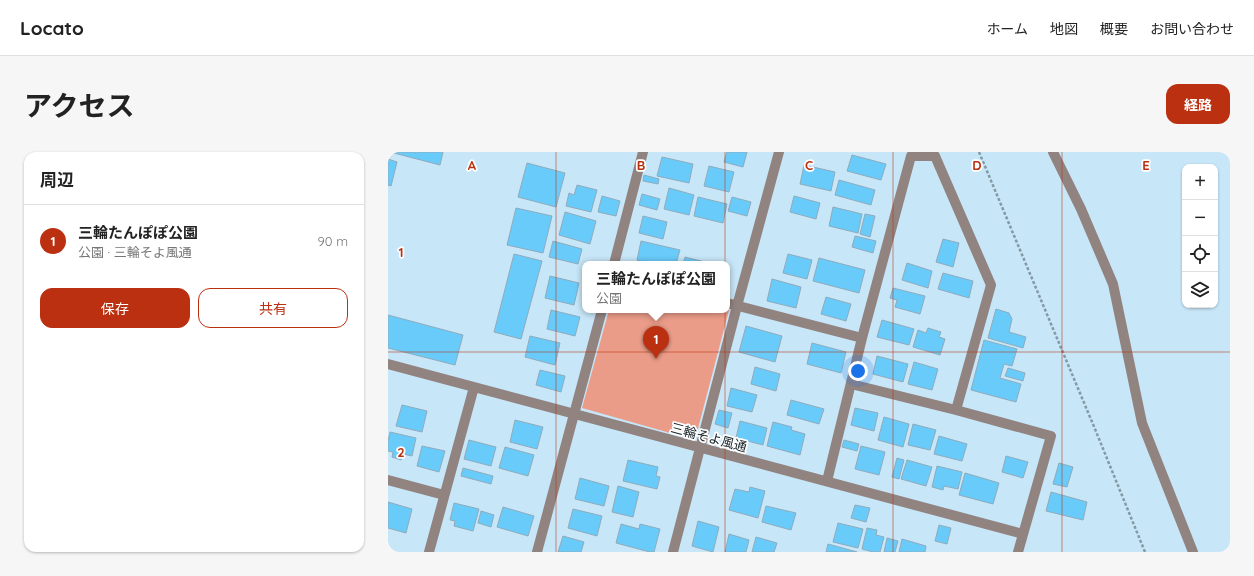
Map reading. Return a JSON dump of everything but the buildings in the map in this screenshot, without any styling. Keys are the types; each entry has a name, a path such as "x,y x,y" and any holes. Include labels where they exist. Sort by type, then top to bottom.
{"street":[{"path":"615,261 643,152"},
{"path":"673,552 700,448 732,305 779,152"},
{"path":"1053,152 1081,209 1113,284 1142,423 1193,552"},
{"path":"827,481 862,338 911,156 935,156 991,285 956,410"},
{"path":"732,305 862,338"},
{"path":"536,552 601,313"},
{"name":"三輪そよ風通","path":"388,364 1023,534"},
{"path":"851,384 956,410 1050,436 1018,552"},
{"path":"429,552 474,387"},
{"path":"388,480 444,495"}],"path":[{"path":"979,152 1095,428 1145,552"}],"shaded area":[{"path":"608,313 728,313 695,440 582,408"}],"place":[{"name":"三輪たんぽぽ公園","path":"656,359"}]}
